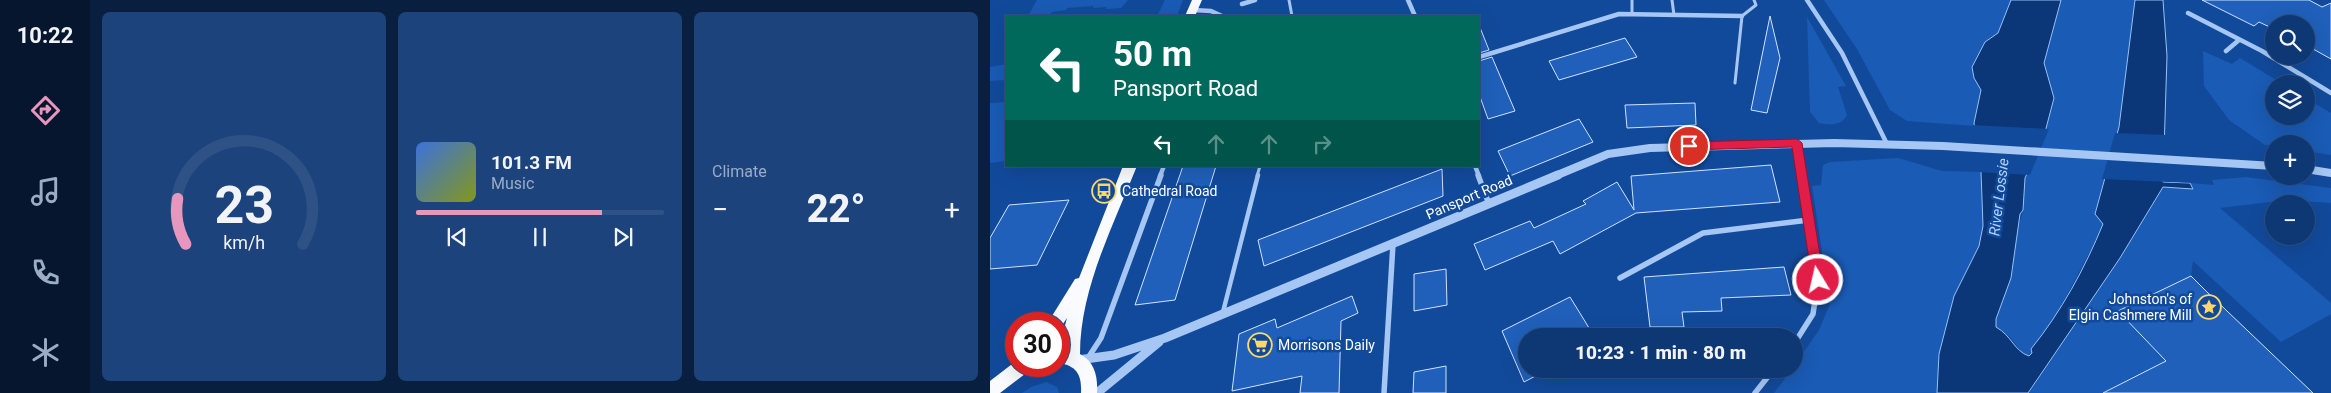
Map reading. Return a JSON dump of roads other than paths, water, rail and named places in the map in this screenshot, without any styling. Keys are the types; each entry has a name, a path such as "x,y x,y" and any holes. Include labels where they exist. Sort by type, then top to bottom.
{"highway":[{"path":"1089,393 1090,374 1085,366 1074,358 1072,329 1088,271 1130,167"},
{"path":"1062,312 1088,271"},
{"path":"990,392 1007,377"}],"street":[{"path":"1242,4 1255,0"},
{"path":"1408,0 1414,15"},
{"path":"1807,0 1842,53 1887,144"},
{"path":"1194,9 1211,11 1220,15"},
{"path":"2188,13 2331,93"},
{"path":"1480,57 1619,14 1742,16"},
{"path":"2226,51 2239,40"},
{"path":"1797,143 1818,280 1817,302 1811,322 1803,332"},
{"name":"Pansport Road","path":"1074,358 1114,355 1165,338 1608,154 1650,148 1797,143 1887,144 2200,160 2265,165"},
{"path":"1074,358 1102,338 1164,167"},
{"path":"1475,167 1489,204"},
{"path":"2315,170 2331,173"},
{"path":"1620,278 1703,233 1809,220"},
{"path":"1384,393 1393,244"},
{"path":"1098,393 1120,372 1165,338"},
{"path":"1755,393 1767,378"}],"lane":[{"path":"1289,0 1292,15"},
{"path":"1632,0 1632,14"},
{"path":"1672,0 1674,15"},
{"path":"1735,83 1742,16 1756,5 1754,0"},
{"path":"1223,313 1260,167"}],"water":[{"name":"River Lossie","path":"2011,0 2061,0 2044,63 2054,98 2044,136 2025,178 2023,210 2020,214 2011,278 1996,319 1996,327 2020,351 2029,356 2032,353 2031,349 2072,289 2103,224 2095,214 2119,127 2135,0 2163,0 2167,56 2163,182 2190,183 2193,189 2163,187 2120,258 2028,393 1937,393 1939,354 1954,296 1979,246 1983,226 1981,172 1974,123 1981,90 1974,78 1972,67 1985,42 1998,33"}],"place":[{"name":"Cathedral Road","path":"1104,191"},
{"name":"Johnston's of Elgin Cashmere Mill","path":"2209,307"},
{"name":"Morrisons Daily","path":"1260,345"}]}
